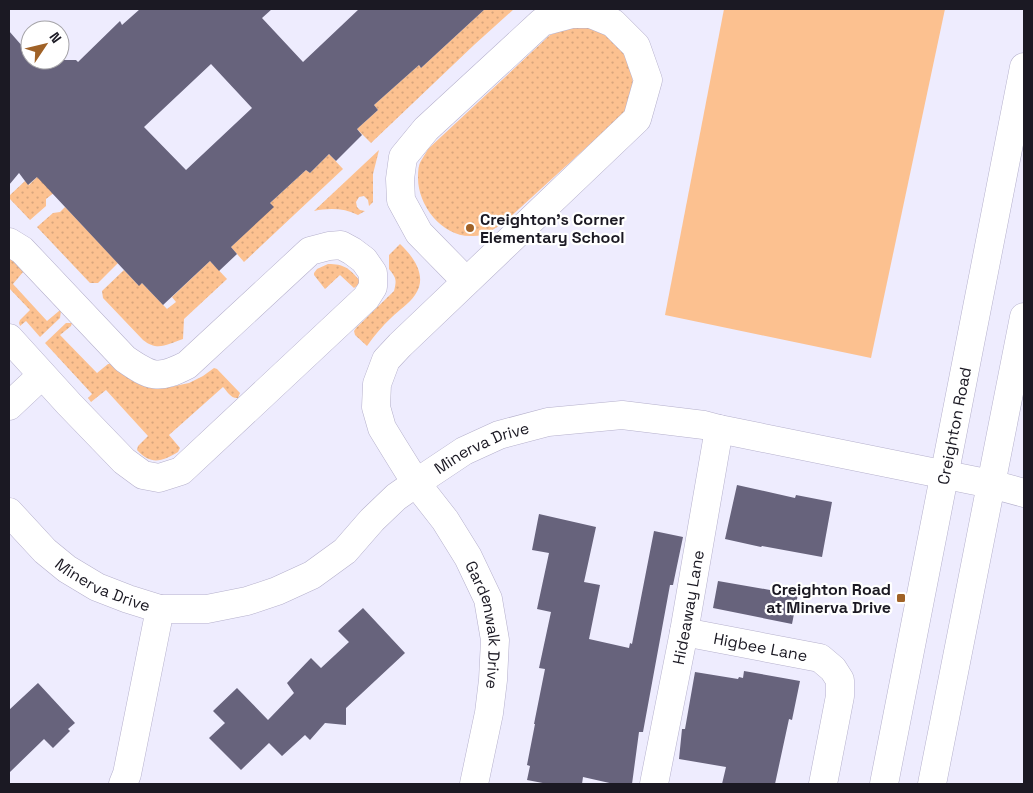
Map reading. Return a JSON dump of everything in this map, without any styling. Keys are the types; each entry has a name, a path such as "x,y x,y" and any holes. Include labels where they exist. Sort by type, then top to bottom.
{"street":[{"name":"Gardenwalk Drive","path":"474,784 494,680 495,640 488,599 468,557 445,520 416,482 382,428 376,407 377,384 386,360 400,345 637,119 648,80 636,46 613,22 591,11"},
{"path":"466,281 419,233 401,200 402,157 426,129 542,22 591,11"},
{"name":"Creighton Road","path":"884,784 1024,67"},
{"path":"9,242 22,250 125,359 142,371 157,375 171,373 187,365 310,251 341,245 352,250 364,260 373,273 373,288 366,298 180,470 158,478 143,475 124,461 9,338"},
{"path":"932,784 1024,317"},
{"path":"9,406 42,375"},
{"name":"Minerva Drive","path":"9,512 45,551 67,569 98,587 160,609 208,609 247,601 278,591 312,575 344,550 396,497 416,482 464,451 499,435 548,422 622,415 704,425 1024,492"},
{"name":"Hideaway Lane","path":"654,784 684,632 719,429"},
{"path":"123,784 127,774 160,609"},
{"name":"Higbee Lane","path":"684,632 820,658 834,669 840,680 840,696 823,784"}],"shaded area":[{"path":"485,9 514,9 371,143 357,129 378,110 374,105 419,65 421,68"},
{"path":"724,9 945,9 871,358 665,315"},
{"path":"587,26 602,31 625,53 631,67 633,83 631,98 624,113 495,229 482,235 473,236 452,232 442,226 427,209 419,189 419,166 428,149 550,35 571,27"},
{"path":"379,150 373,174 373,202 369,206 368,200 364,196 359,197 356,202 360,210 365,211 358,215 336,209 314,211"},
{"path":"329,154 343,169 244,262 231,247 273,207 270,203 306,170 310,173"},
{"path":"39,175 55,192 46,199 46,206 30,220 9,196 25,181 29,185"},
{"path":"65,207 118,263 98,283 90,283 37,227 53,213 60,212"},
{"path":"400,244 418,268 420,274 419,288 413,298 385,324 367,346 355,335 354,331 394,291 396,281 389,269 389,255"},
{"path":"9,258 23,268 23,272 13,284 47,321 61,311 60,318 40,337 26,321 20,326 20,320 30,310 9,288"},
{"path":"210,261 227,279 184,319 183,339 167,345 153,346 148,344 103,298 102,291 124,270 138,285 142,283 167,309 176,302 172,297"},
{"path":"328,264 346,268 359,280 359,284 354,288 340,275 325,289 314,273 317,269"},
{"path":"66,323 72,323 60,335 97,373 108,364 112,364 150,386 170,387 189,383 214,368 240,393 238,398 231,396 223,387 169,435 180,448 178,452 162,460 147,458 137,450 138,446 148,436 106,390 91,402 88,398 92,394 45,343"}],"building":[{"path":"140,9 272,9 262,18 303,62 359,9 485,9 421,68 419,65 374,105 378,110 357,129 362,135 336,161 329,154 310,173 306,170 270,203 274,207 231,247 237,254 219,271 210,261 163,305 142,283 139,286 37,177 28,185 19,173 9,185 9,31 20,44 20,70 70,70 70,60 78,62 120,21 122,25","holes":["211,64 252,108 186,170 144,127"]},
{"path":"737,485 795,498 796,495 832,502 822,557 725,539"},
{"path":"539,514 596,527 584,582 600,585 589,639 629,648 630,643 632,644 654,531 683,537 673,585 670,585 643,732 639,732 632,784 614,784 583,777 582,784 548,784 527,780 530,766 527,765 545,669 539,668 551,612 537,609 549,553 532,550"},
{"path":"718,581 798,594 792,624 713,608"},
{"path":"363,608 405,653 346,708 346,725 325,723 310,740 305,735 282,756 269,743 241,770 209,738 225,723 213,711 237,688 268,720 294,693 287,683 311,658 321,668 349,642 338,631"},
{"path":"744,671 800,681 792,720 789,719 775,784 722,784 726,767 679,759 682,729 685,729 695,672 738,679 739,677 743,678"},
{"path":"38,683 75,723 68,729 70,731 53,748 44,739 9,773 9,710"}],"place":[{"name":"Creighton's Corner Elementary School","path":"470,228"},
{"name":"Creighton Road at Minerva Drive","path":"901,598"}]}
